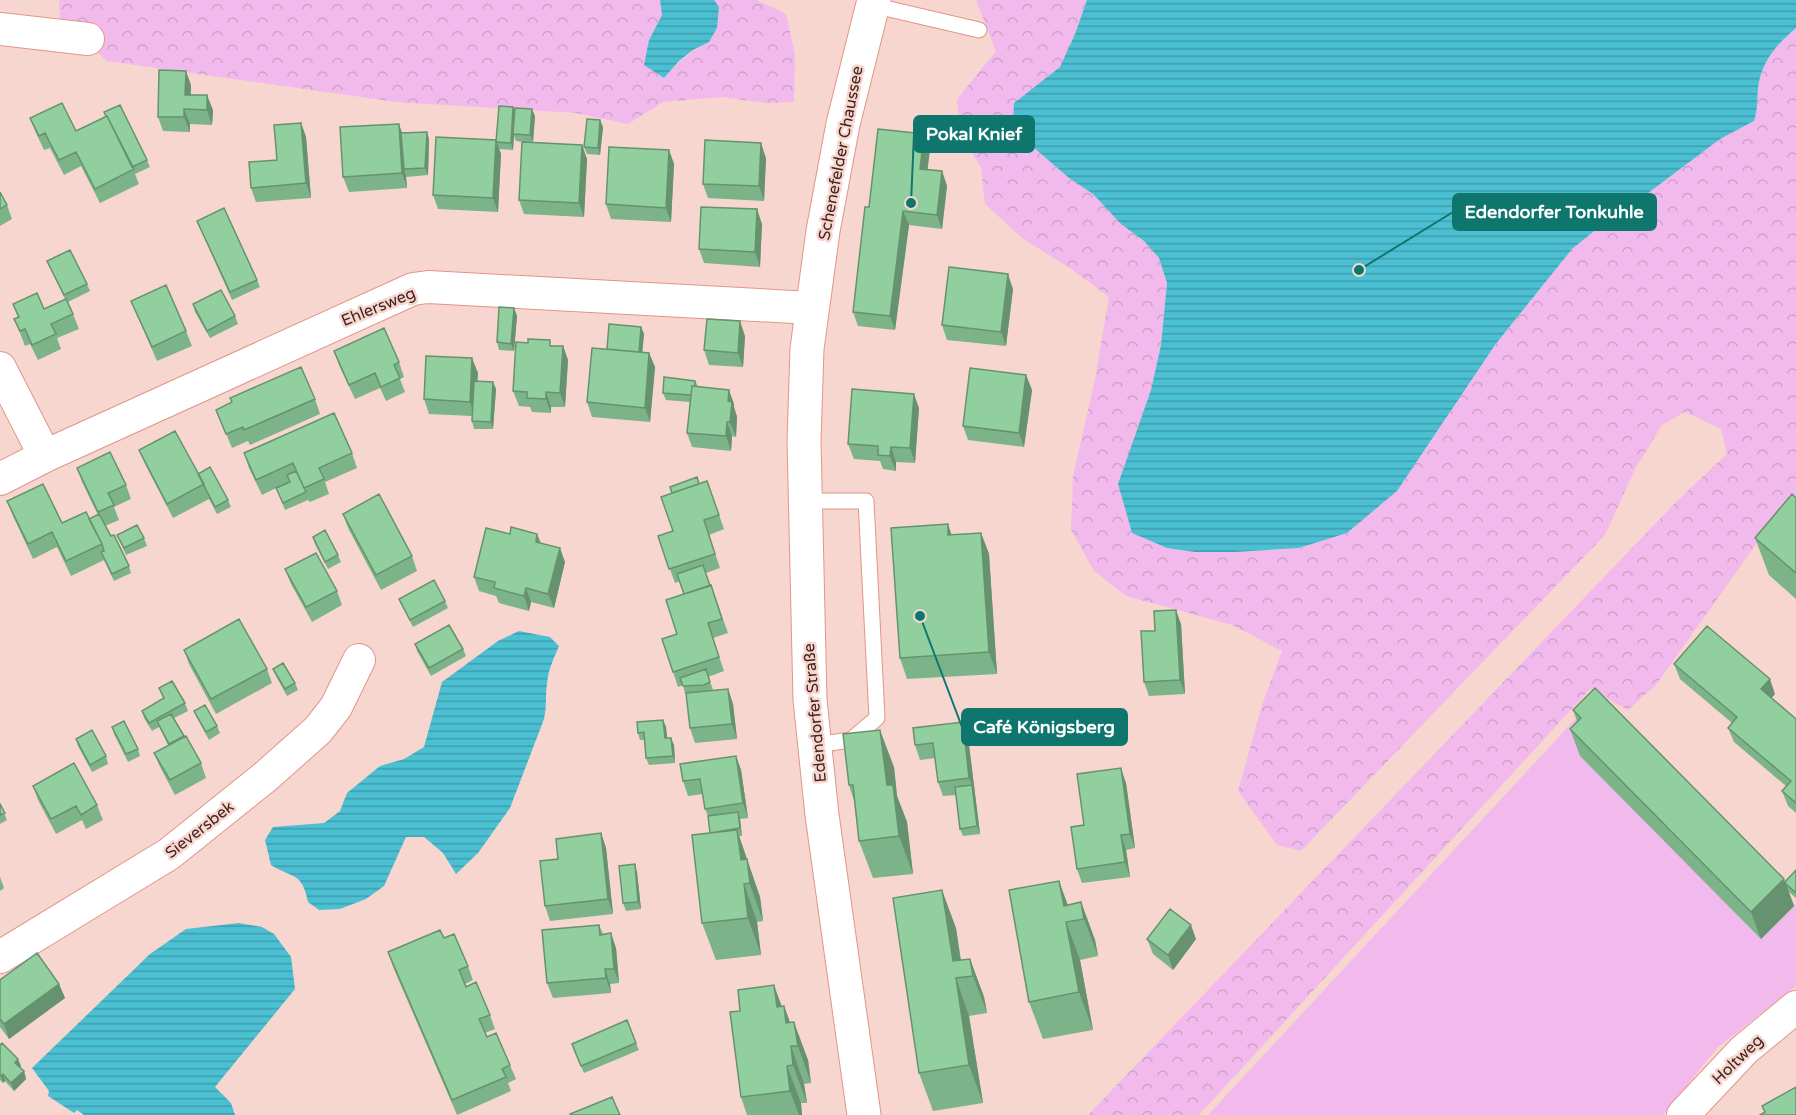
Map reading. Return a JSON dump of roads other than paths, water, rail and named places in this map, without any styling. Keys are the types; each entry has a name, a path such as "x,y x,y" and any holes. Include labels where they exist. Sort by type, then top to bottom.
{"street":[{"name":"Schenefelder Chaussee","path":"812,308 823,231 843,123 873,2"},
{"path":"0,29 88,39"},
{"name":"Ehlersweg","path":"0,479 45,456 413,290 428,287 812,308"},
{"name":"Edendorfer Straße","path":"812,308 807,349 804,440 810,700 822,814 864,1115"},
{"path":"0,368 45,456"},
{"name":"Sieversbek","path":"0,957 169,854 256,783 318,730 336,707 359,660"},
{"name":"Holtweg","path":"1683,1115 1744,1050 1796,1007"}],"lane":[{"path":"873,2 979,30"},
{"path":"804,501 866,501 878,718 851,740 815,745"}],"water":[{"path":"660,0 714,0 719,7 717,28 709,42 693,50 679,61 664,78 644,65 649,40 662,15"},
{"path":"1087,0 1796,0 1796,28 1782,40 1766,62 1758,88 1754,121 1720,139 1572,249 1495,345 1397,491 1347,533 1299,548 1195,552 1167,548 1132,533 1118,484 1151,390 1161,345 1167,283 1159,258 1144,241 1121,224 1093,194 1069,178 1033,147 1013,123 1014,103 1060,67"},
{"path":"519,631 550,637 559,646 546,688 544,719 510,808 478,853 456,874 443,853 424,837 406,837 384,886 366,899 340,909 319,910 308,902 300,881 271,865 265,840 273,827 324,823 340,811 347,793 380,766 404,759 424,747 442,682 498,641"},
{"path":"239,923 262,927 274,934 291,957 295,989 215,1087 231,1103 235,1115 84,1115 77,1110 74,1113 48,1096 49,1091 32,1068 150,954 186,929"}],"place":[{"name":"Pokal Knief","path":"911,203"},
{"name":"Edendorfer Tonkuhle","path":"1359,270"},
{"name":"Café Königsberg","path":"920,616"}]}
